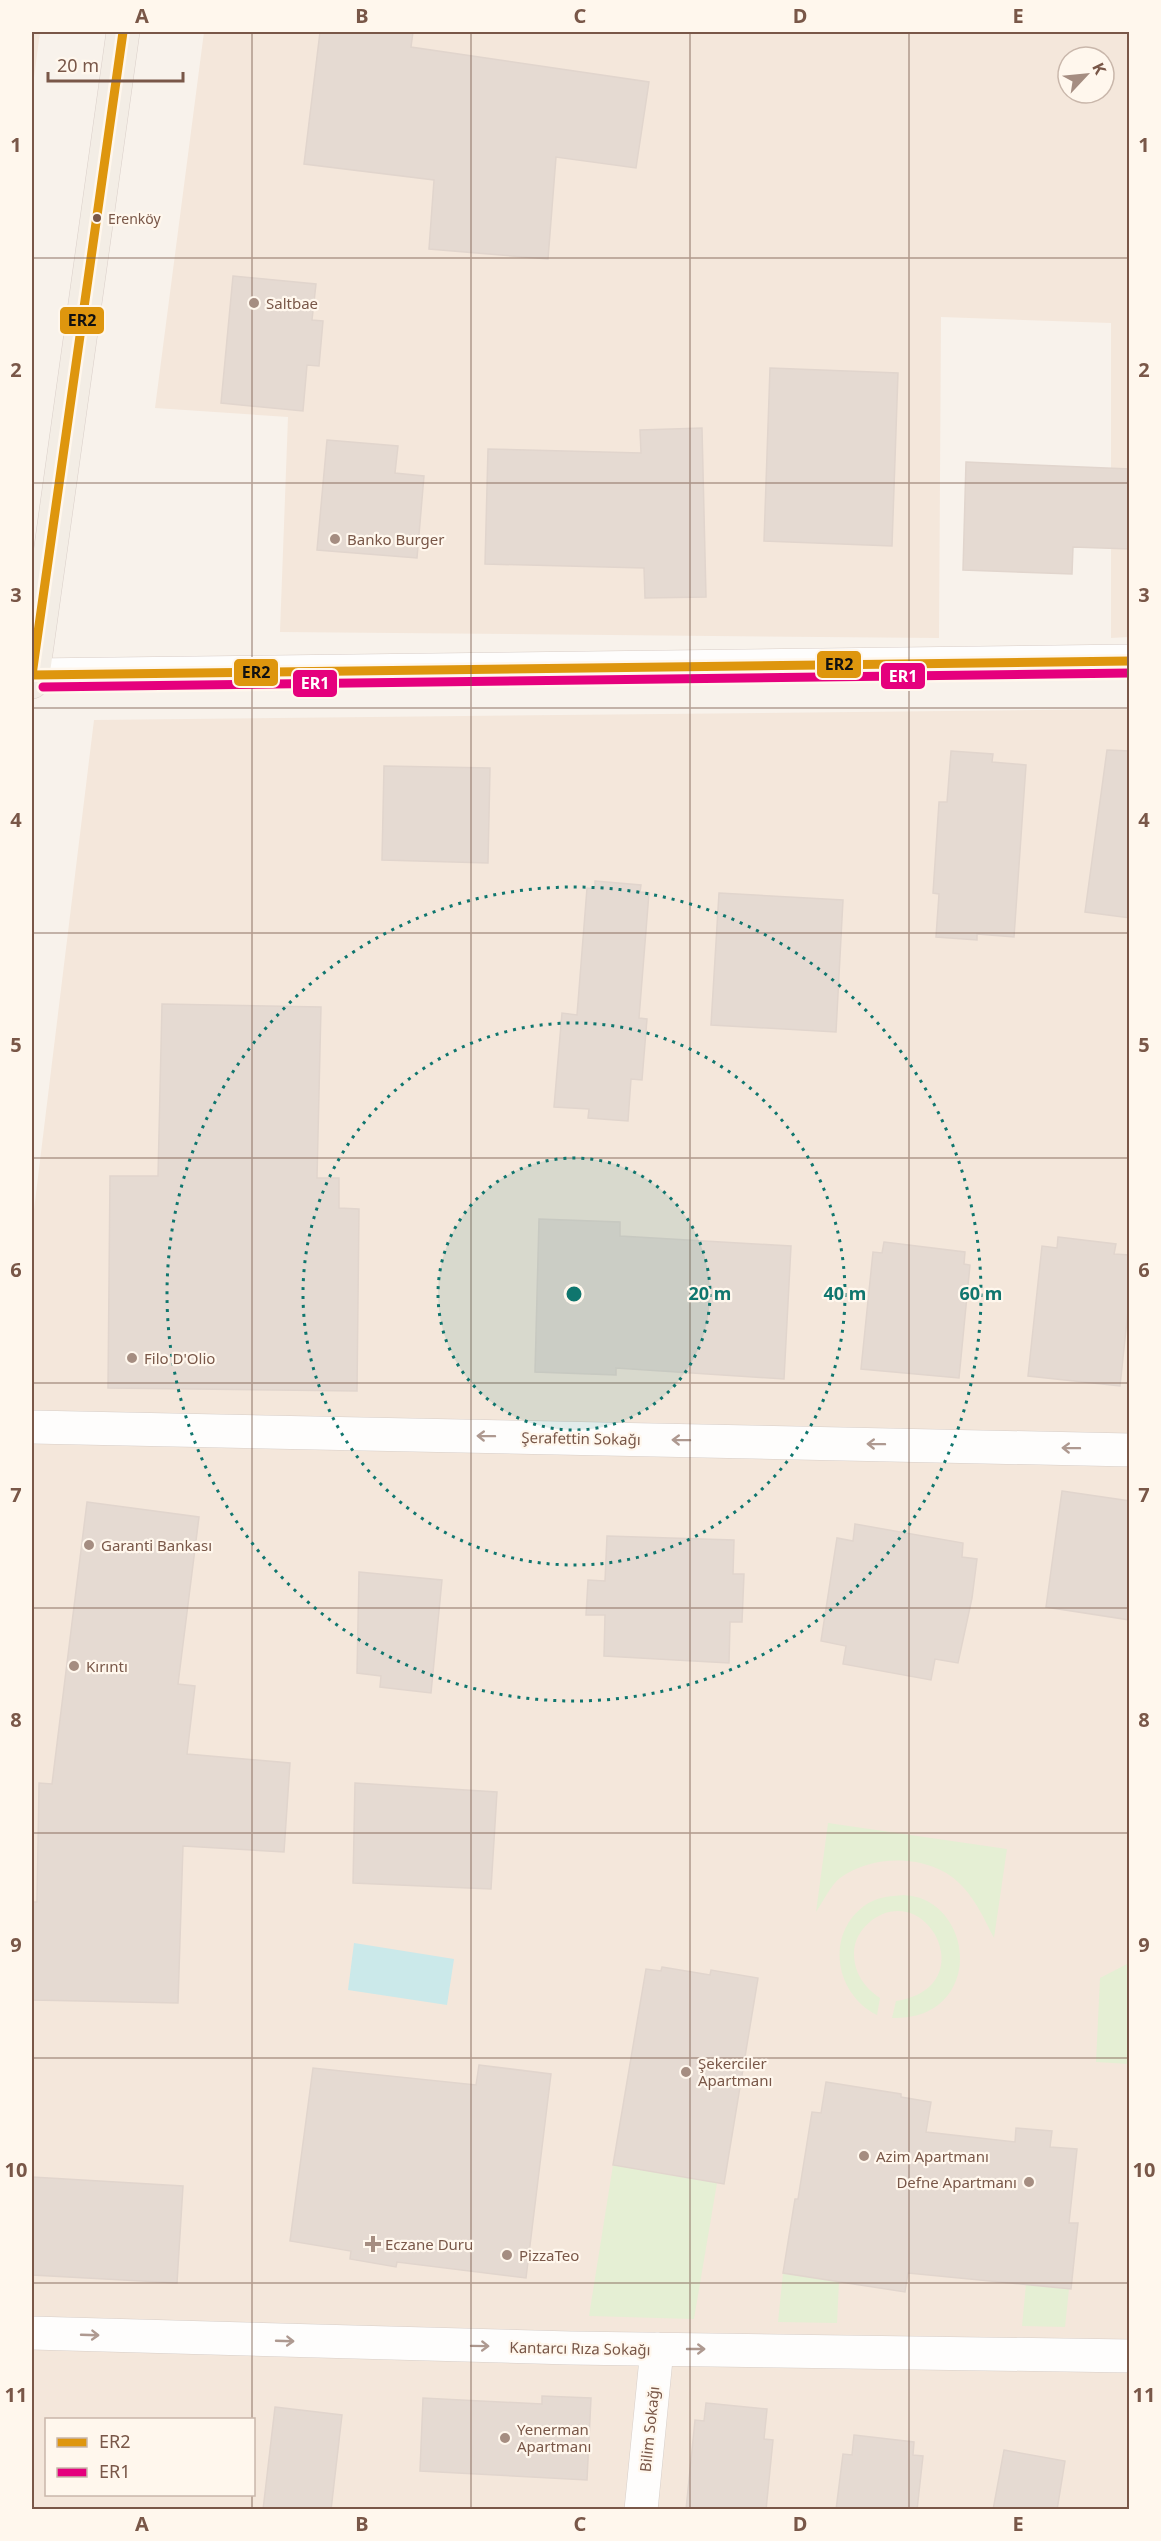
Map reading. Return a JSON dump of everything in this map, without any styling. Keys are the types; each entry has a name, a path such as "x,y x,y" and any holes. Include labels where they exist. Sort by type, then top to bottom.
{"main road":[{"path":"32,682 123,32"}],"street":[{"path":"32,675 1130,661"},
{"name":"Şerafettin Sokağı","path":"32,1428 1130,1450"},
{"name":"Kantarcı Rıza Sokağı","path":"32,2333 657,2349 1130,2356"},
{"name":"Bilim Sokağı","path":"641,2510 657,2349"}],"shaded area":[{"path":"32,32 40,32 32,93"},
{"path":"204,32 1129,32 1129,637 1111,638 1111,323 941,317 939,638 280,632 288,417 155,408"},
{"path":"1129,709 1129,2509 32,2510 32,1226 94,720"}],"green space":[{"path":"828,1823 1007,1849 994,1938 977,1905 963,1887 951,1876 920,1863 886,1861 854,1870 836,1881 816,1912"},
{"path":"904,1895 924,1900 941,1912 952,1925 958,1941 960,1958 958,1975 951,1990 940,2003 924,2013 892,2018 896,2001 922,1992 937,1977 942,1958 938,1940 927,1924 911,1913 892,1912 871,1921 859,1935 854,1948 854,1960 865,1984 880,1998 877,2015 852,1993 844,1979 840,1963 840,1948 844,1932 852,1918 864,1906 878,1899"},
{"path":"1129,1963 1129,2064 1096,2062 1100,1978"},
{"path":"613,2165 717,2183 694,2319 589,2316"},
{"path":"783,2273 839,2282 837,2323 778,2322"},
{"path":"1026,2284 1069,2289 1065,2327 1022,2326"}],"water":[{"path":"354,1943 454,1959 447,2005 348,1990"}],"building":[{"path":"320,32 413,32 411,47 649,82 636,168 556,157 548,259 429,249 434,180 304,164"},
{"path":"233,276 316,284 312,320 323,321 319,366 307,365 303,411 221,403"},
{"path":"770,368 898,373 892,546 764,541"},
{"path":"702,428 706,597 645,598 644,568 485,564 488,449 641,453 640,430"},
{"path":"327,440 398,446 395,473 424,476 417,558 317,550"},
{"path":"966,462 1130,469 1130,549 1073,547 1072,574 963,570"},
{"path":"1107,750 1130,751 1130,918 1085,912"},
{"path":"951,751 993,754 992,762 1026,765 1014,937 977,934 977,940 936,937 939,894 933,893 939,802 947,802"},
{"path":"384,766 490,768 488,863 382,860"},
{"path":"595,881 641,885 640,892 649,893 639,1018 647,1019 642,1080 631,1079 628,1121 588,1118 589,1109 554,1107 562,1013 577,1015 587,888 595,889"},
{"path":"719,893 843,900 836,1032 711,1025"},
{"path":"162,1004 321,1007 317,1178 339,1178 339,1208 359,1209 357,1391 108,1388 110,1176 158,1176"},
{"path":"539,1219 620,1222 620,1236 791,1246 784,1379 616,1368 616,1375 535,1372"},
{"path":"1058,1237 1116,1244 1114,1254 1130,1255 1130,1292 1120,1386 1028,1376 1042,1246 1057,1248"},
{"path":"884,1242 965,1252 964,1264 970,1265 959,1378 861,1369 873,1252 882,1253"},
{"path":"1062,1491 1130,1501 1130,1620 1046,1607"},
{"path":"87,1502 199,1517 178,1684 195,1686 187,1754 290,1763 284,1852 183,1846 178,2003 32,2000 32,1902 37,1902 39,1783 52,1784"},
{"path":"855,1524 963,1543 962,1557 977,1559 972,1598 958,1663 935,1659 931,1680 843,1664 846,1646 821,1641 837,1538 853,1541"},
{"path":"607,1536 734,1540 733,1574 744,1574 742,1622 730,1622 729,1663 604,1656 605,1615 586,1615 588,1580 605,1581"},
{"path":"359,1572 442,1580 431,1693 380,1687 381,1676 357,1673"},
{"path":"355,1783 497,1792 491,1889 353,1883"},
{"name":"Şekerciler Apartmanı","path":"662,1967 710,1975 711,1970 758,1978 724,2184 613,2165 646,1969 661,1971"},
{"path":"479,2065 551,2074 526,2278 397,2262 396,2267 350,2259 351,2251 290,2241 313,2068 476,2085"},
{"path":"826,2082 901,2094 901,2097 931,2102 926,2132 1015,2142 1016,2128 1052,2131 1050,2147 1077,2149 1069,2223 1078,2223 1071,2289 908,2273 905,2292 783,2273 812,2112 821,2113"},
{"path":"32,2177 183,2186 177,2283 32,2275"},
{"name":"Yenerman Apartmanı","path":"542,2396 591,2398 587,2480 420,2471 423,2398 542,2404"},
{"path":"706,2403 767,2409 764,2439 773,2440 766,2510 686,2510 695,2420 704,2421"},
{"path":"275,2407 342,2415 331,2510 263,2510"},
{"path":"854,2435 914,2442 913,2455 923,2456 917,2510 836,2510 843,2454 852,2455"},
{"path":"1004,2450 1065,2461 1057,2510 993,2510"}],"transit line":[{"name":"ER2","path":"123,32 32,675 1130,661"},
{"name":"ER1","path":"43,687 1130,673"}],"place":[{"name":"Erenköy","path":"97,218"},
{"name":"Saltbae","path":"254,303"},
{"name":"Banko Burger","path":"335,539"},
{"name":"Filo D'Olio","path":"132,1358"},
{"name":"Garanti Bankası","path":"89,1545"},
{"name":"Kırıntı","path":"74,1666"},
{"name":"Şekerciler Apartmanı","path":"686,2072"},
{"name":"Azim Apartmanı","path":"864,2156"},
{"name":"Defne Apartmanı","path":"1029,2182"},
{"name":"Eczane Duru","path":"373,2244"},
{"name":"PizzaTeo","path":"507,2255"},
{"name":"Yenerman Apartmanı","path":"505,2438"}]}
